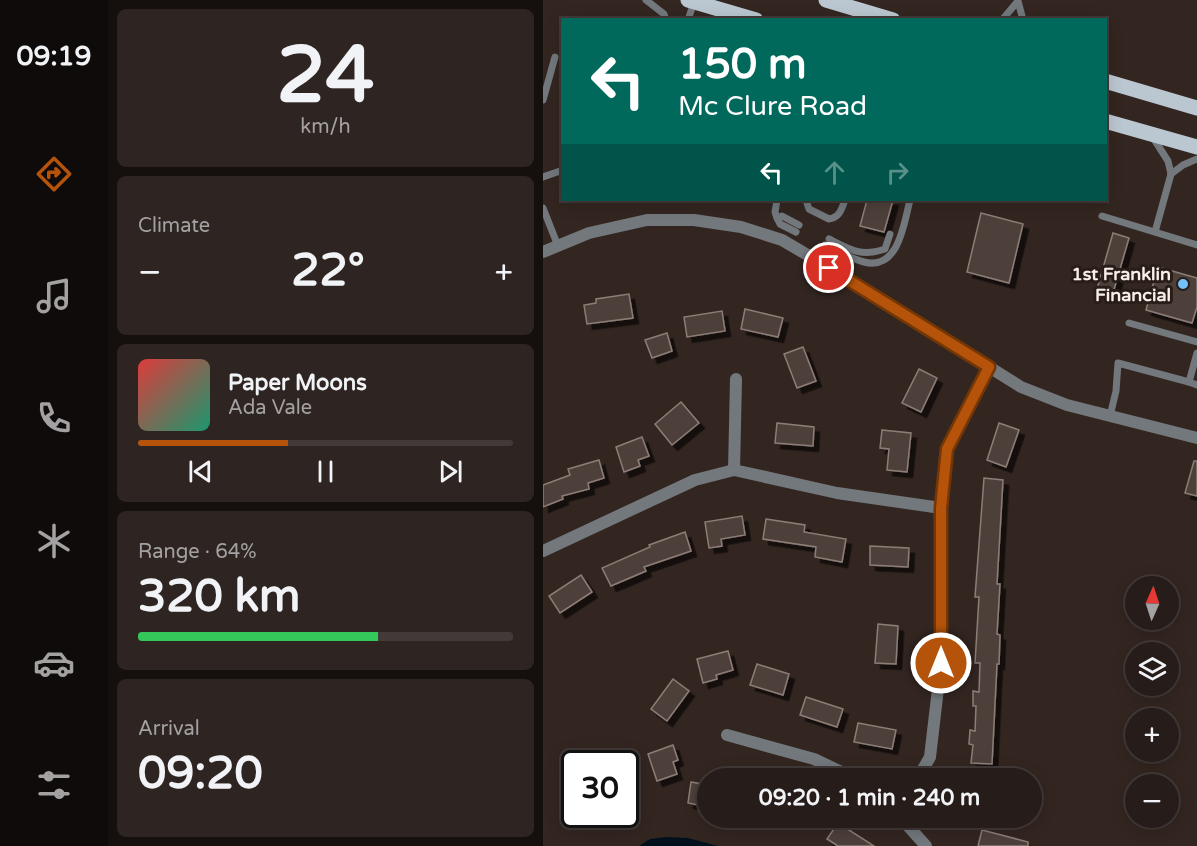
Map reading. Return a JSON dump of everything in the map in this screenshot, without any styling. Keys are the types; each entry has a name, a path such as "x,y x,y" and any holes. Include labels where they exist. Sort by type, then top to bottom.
{"main road":[{"path":"826,0 886,18"},
{"path":"691,1 749,18"},
{"path":"1107,82 1197,108"},
{"path":"1107,122 1197,147"}],"street":[{"path":"543,252 589,233 647,220 694,220 741,227 782,240 1021,387 1067,405 1197,438"},
{"path":"924,768 930,757 941,663 941,508 947,449 989,367"},
{"path":"734,470 736,379"},
{"path":"543,551 695,480 734,470 837,493 941,508"},
{"path":"727,735 814,759 833,768"},
{"path":"910,828 926,846"}],"lane":[{"path":"646,0 664,14 665,18"},
{"path":"1004,18 1018,0"},
{"path":"1018,0 1022,18"},
{"path":"687,18 691,1"},
{"path":"543,100 555,57"},
{"path":"1151,134 1168,161 1171,174 1155,232"},
{"path":"1171,174 1197,159"},
{"path":"543,177 561,171"},
{"path":"777,201 775,212 780,224 796,232"},
{"path":"806,201 809,209 829,219 836,218 845,201"},
{"path":"890,234 885,249 869,254 827,242 864,262 881,262 887,259 898,242 910,201"},
{"path":"543,208 558,246"},
{"path":"777,218 782,216 799,225"},
{"path":"1102,216 1197,244"},
{"path":"1129,323 1197,342"},
{"path":"1189,382 1197,353"},
{"path":"1110,416 1116,391 1118,363 1197,385"}],"water":[{"path":"688,838 718,846 639,846 650,839"}],"building":[{"path":"867,201 893,201 884,232 860,226"},
{"path":"981,213 1023,224 1009,283 967,272"},
{"path":"1113,233 1129,238 1113,293 1097,289"},
{"path":"1158,267 1197,278 1197,307 1192,323 1146,310"},
{"path":"629,294 633,318 587,324 584,305 596,303 596,299"},
{"path":"745,309 783,318 778,337 741,329"},
{"path":"722,311 725,331 687,337 684,317"},
{"path":"667,333 672,351 652,358 645,340"},
{"path":"803,347 816,381 797,388 784,354"},
{"path":"919,369 937,378 921,412 902,403"},
{"path":"681,402 699,423 672,445 655,424"},
{"path":"777,423 814,427 813,446 775,443"},
{"path":"999,423 1019,430 1006,467 987,460"},
{"path":"882,430 911,433 907,472 887,470 889,449 880,448"},
{"path":"642,437 649,456 638,460 640,466 624,472 616,447"},
{"path":"599,460 604,478 588,483 589,489 562,496 563,499 543,507 543,485 570,475 568,469"},
{"path":"1194,461 1197,461 1197,496 1185,493"},
{"path":"984,478 1003,480 997,584 1000,584 997,634 1000,635 999,664 997,664 992,764 971,763 973,745 969,744 970,730 975,731 976,706 973,706 973,691 979,692 980,663 975,663 979,597 975,597"},
{"path":"742,516 745,535 721,539 722,546 709,548 705,522"},
{"path":"766,519 805,525 804,532 846,539 842,562 815,557 816,547 763,539"},
{"path":"685,532 691,551 644,567 646,571 611,586 602,568 650,547 649,545"},
{"path":"870,546 909,548 908,567 870,565"},
{"path":"581,575 592,592 560,613 549,596"},
{"path":"878,624 898,626 896,664 875,663"},
{"path":"728,651 733,670 716,675 717,679 703,683 697,659"},
{"path":"757,664 789,674 783,695 750,685"},
{"path":"673,679 689,691 667,721 651,709"},
{"path":"806,697 843,709 837,727 800,715"},
{"path":"858,723 896,730 892,749 854,742"},
{"path":"673,745 678,760 673,762 677,774 657,781 648,754"},
{"path":"691,782 697,783 697,805 688,803"},
{"path":"835,828 846,828 874,846 838,846 827,839"},
{"path":"982,830 1028,842 1028,846 978,846"}],"place":[{"name":"1st Franklin Financial","path":"1183,284"}],"route":[{"path":"829,268 989,367 947,449 941,508 941,663"}]}
